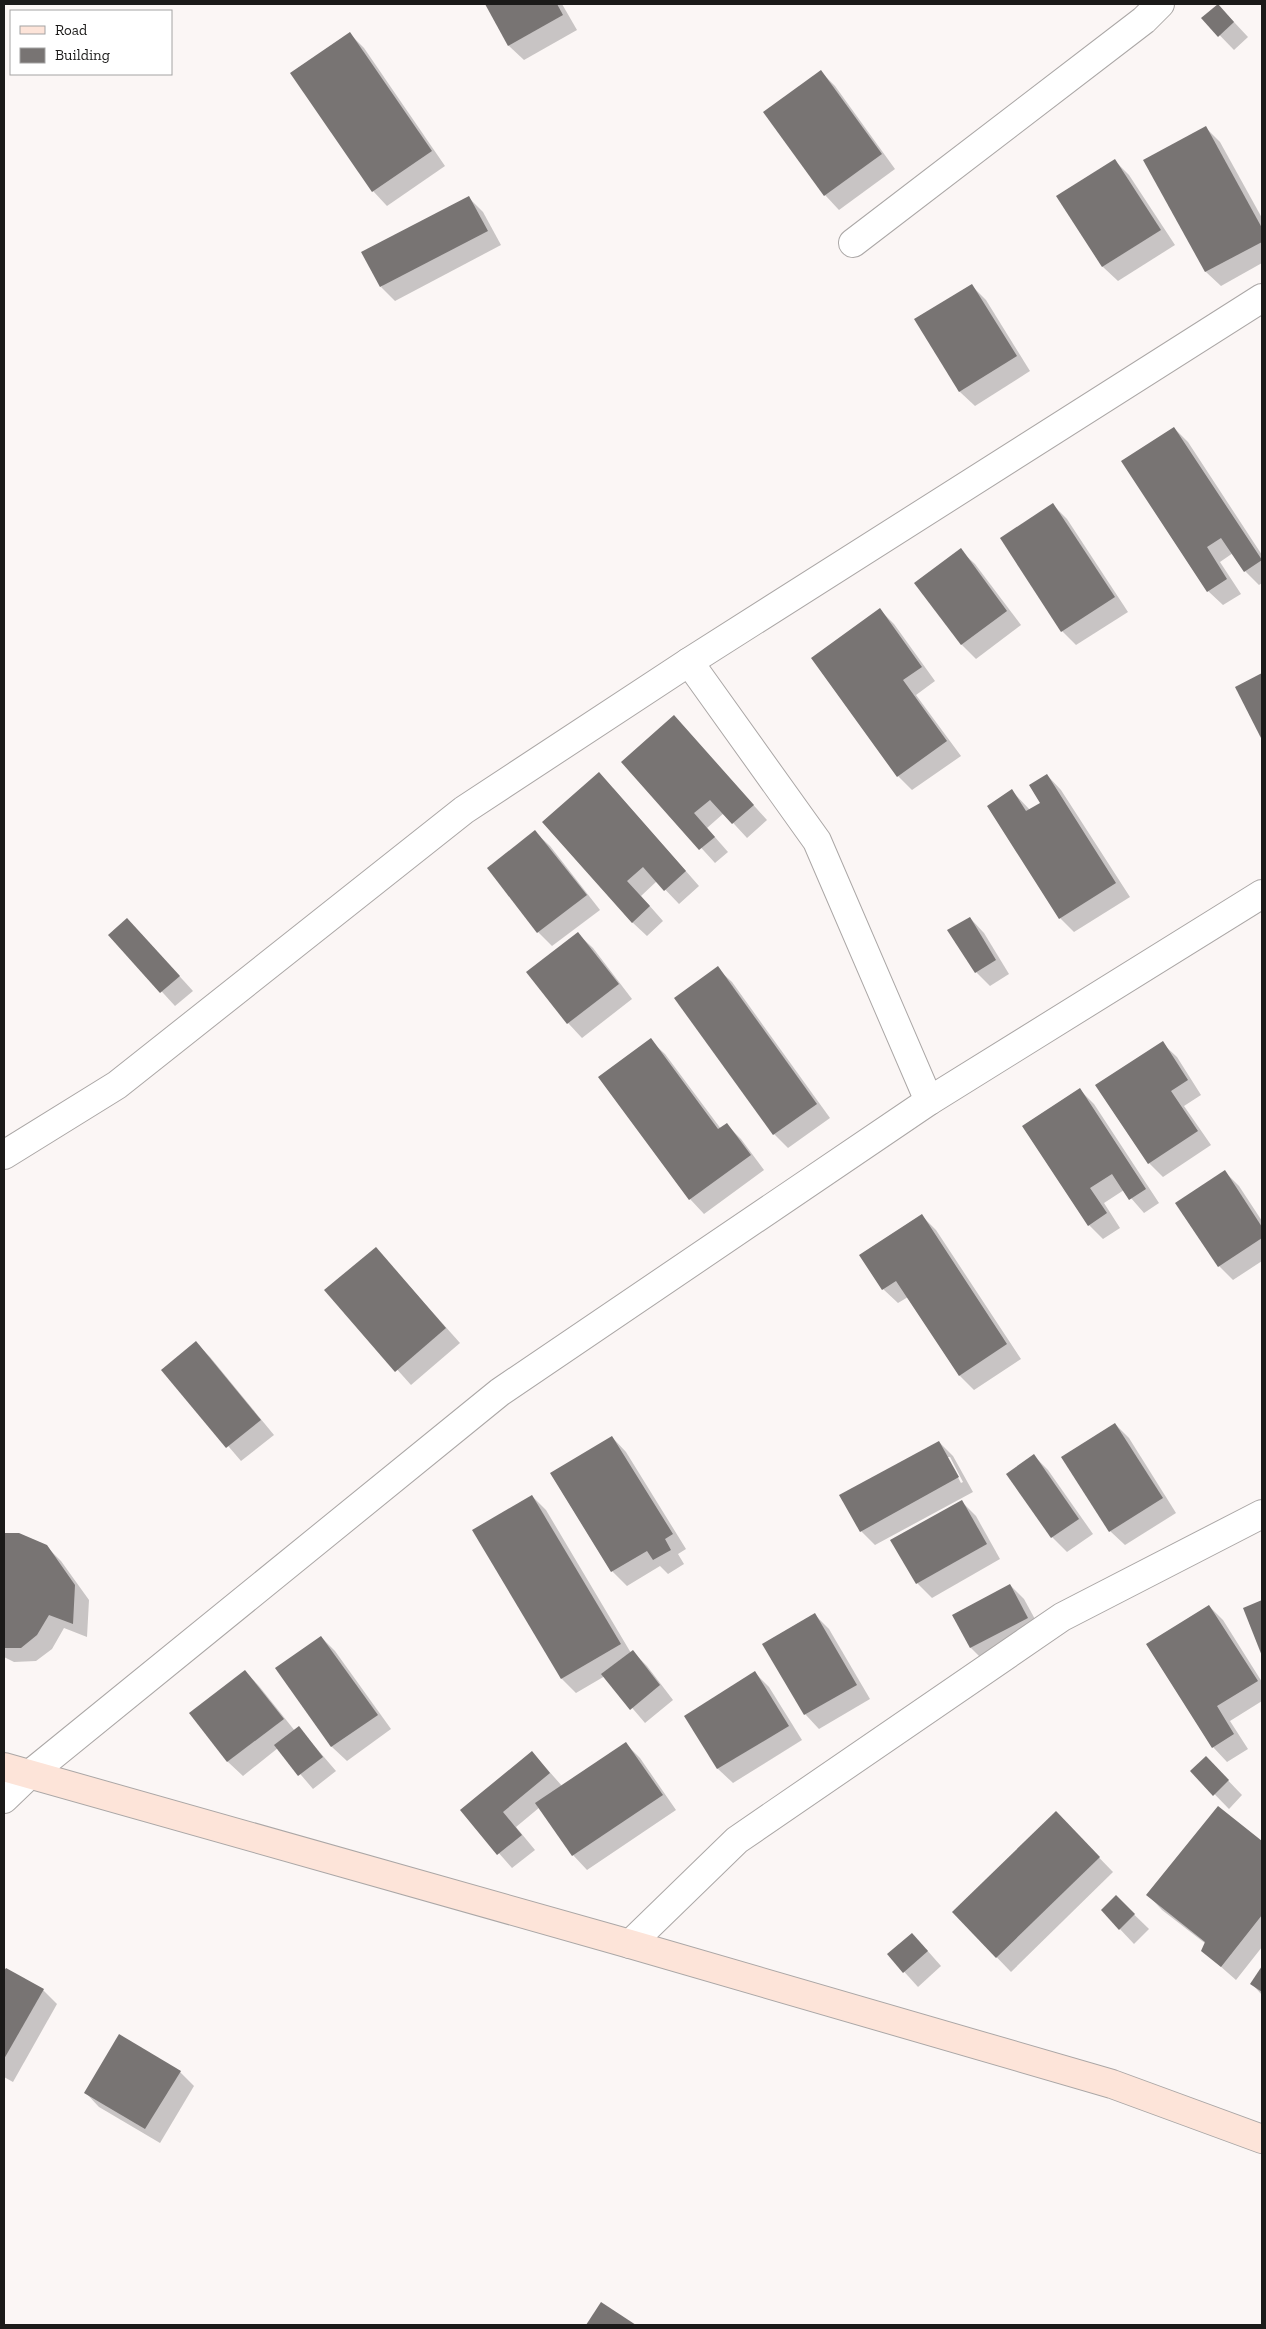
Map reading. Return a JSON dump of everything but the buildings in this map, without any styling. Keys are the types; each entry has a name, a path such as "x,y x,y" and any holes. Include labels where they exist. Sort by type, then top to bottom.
{"main road":[{"path":"4,1767 630,1944 1112,2084 1262,2139"}],"street":[{"path":"853,243 1144,20 1160,4"},
{"path":"6,1149 117,1085 464,810 689,662 1262,298"},
{"path":"689,662 818,841 929,1101"},
{"path":"4,1800 30,1774 500,1392 929,1101 1262,894"},
{"path":"630,1944 737,1840 1062,1617 1262,1514"}]}
